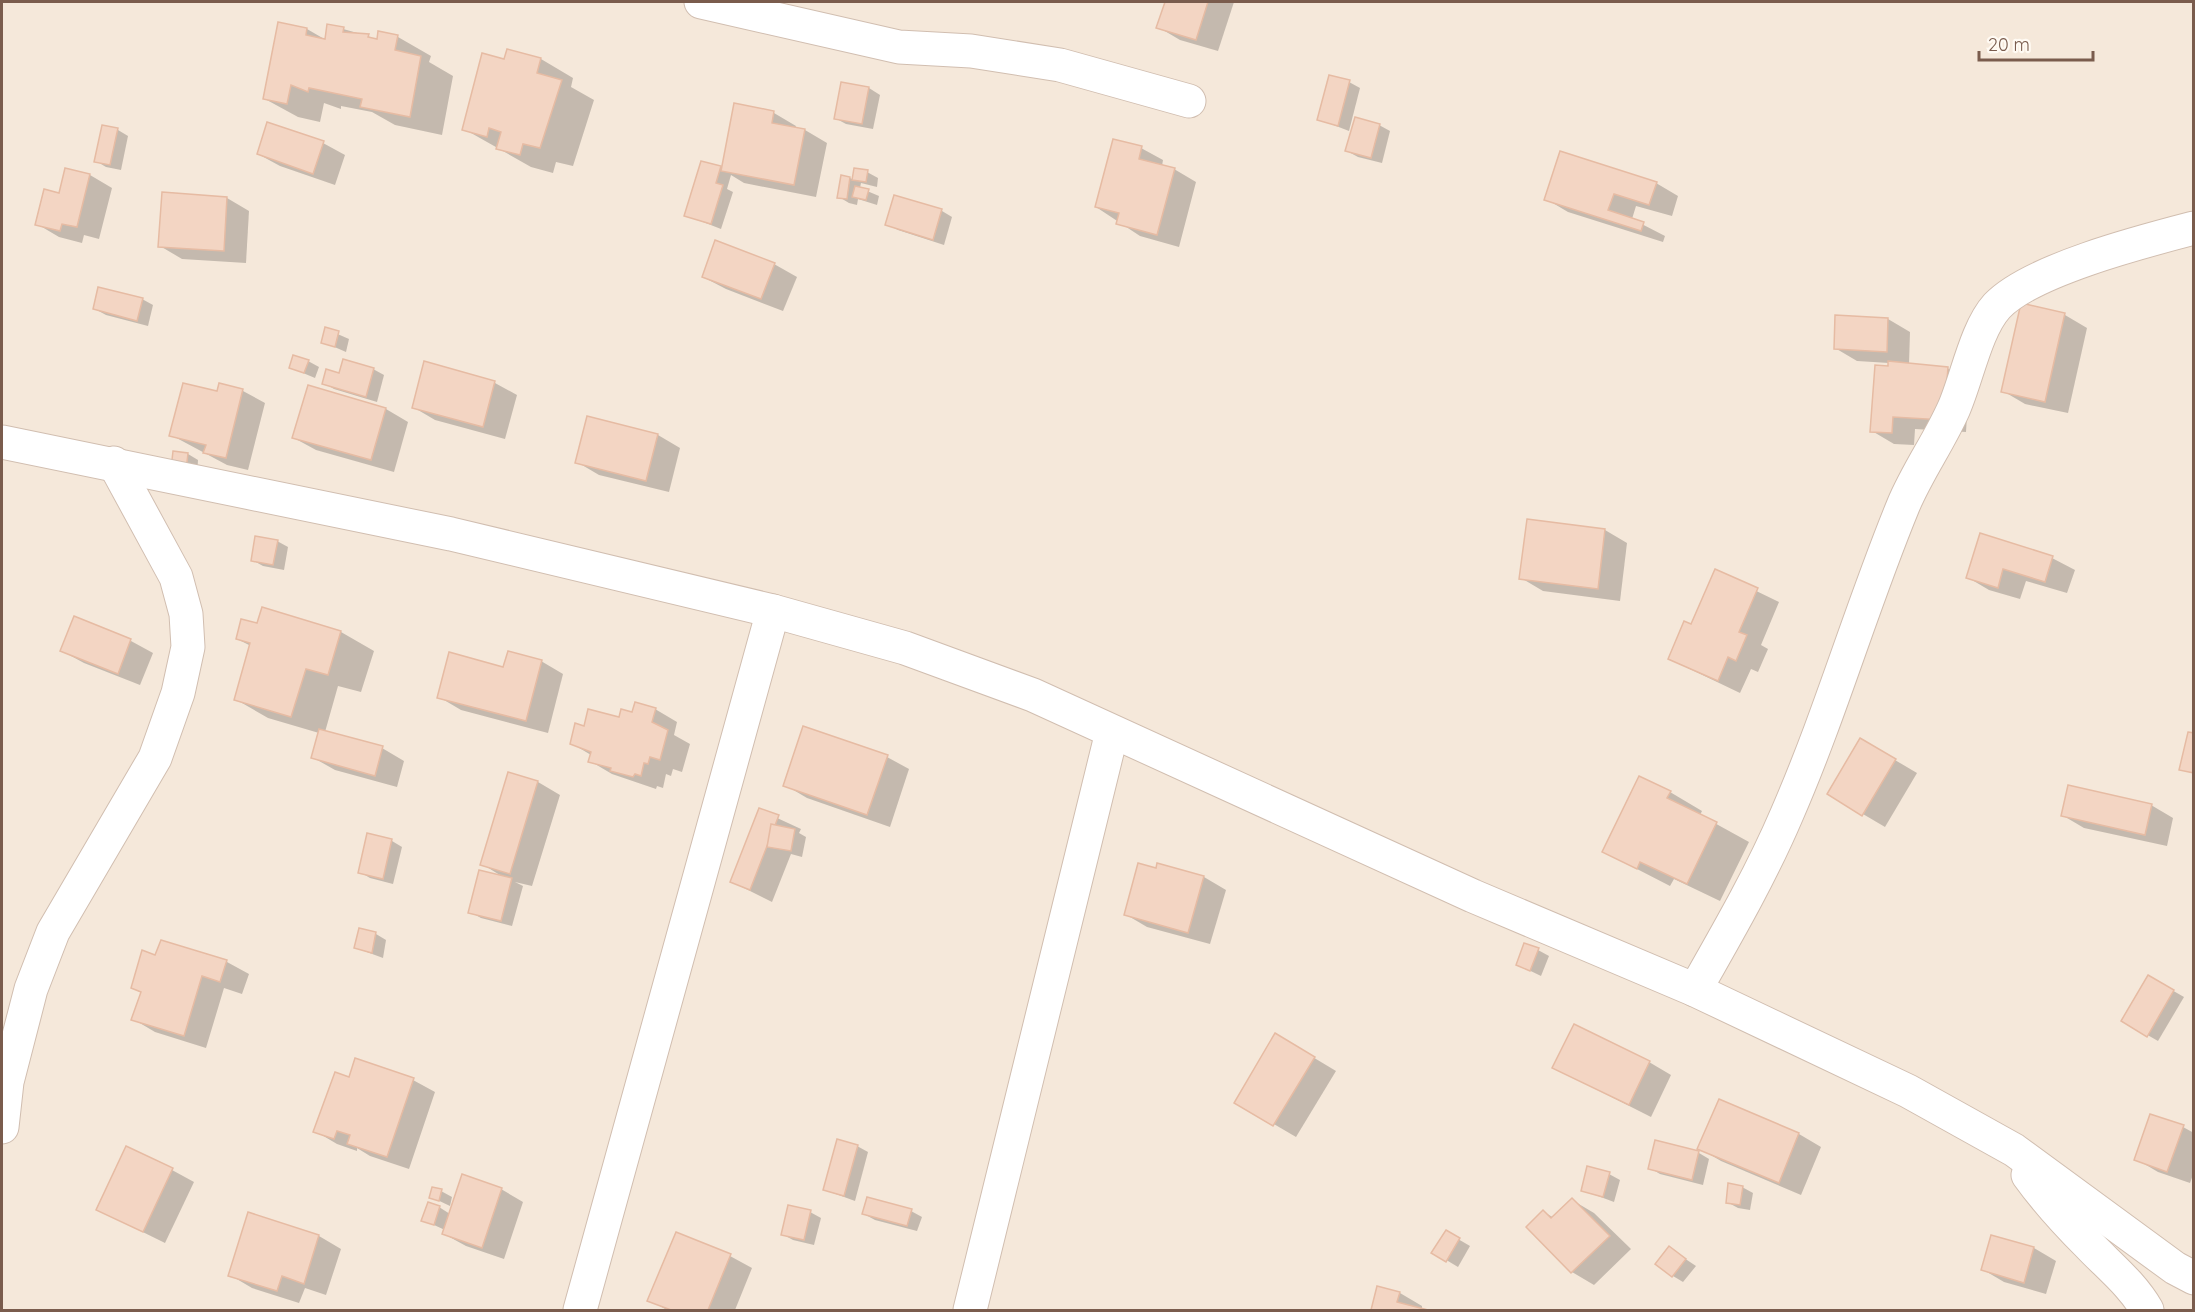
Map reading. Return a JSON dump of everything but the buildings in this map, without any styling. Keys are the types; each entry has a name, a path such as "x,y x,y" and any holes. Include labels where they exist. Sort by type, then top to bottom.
{"street":[{"path":"700,2 899,47 971,51 1060,65 1189,101"},
{"path":"1695,990 1748,896 1787,815 1829,709 1868,595 1904,504 1954,408 1983,331 1996,307 2018,287 2105,254 2193,228"},
{"path":"2,442 114,463 451,534 773,611 905,648 1034,695 1473,896 1695,990 1908,1091 2014,1150 2175,1268 2193,1278"},
{"path":"2,1126 7,1082 31,989 53,932 155,758 178,693 188,647 186,614 176,577 114,463"},
{"path":"580,1311 773,611"},
{"path":"970,1311 1112,732"},
{"path":"2014,1150 2042,1194 2118,1271 2147,1311"}],"shaded area":[{"path":"2,2 2193,2 2193,1310 2,1310"}]}
